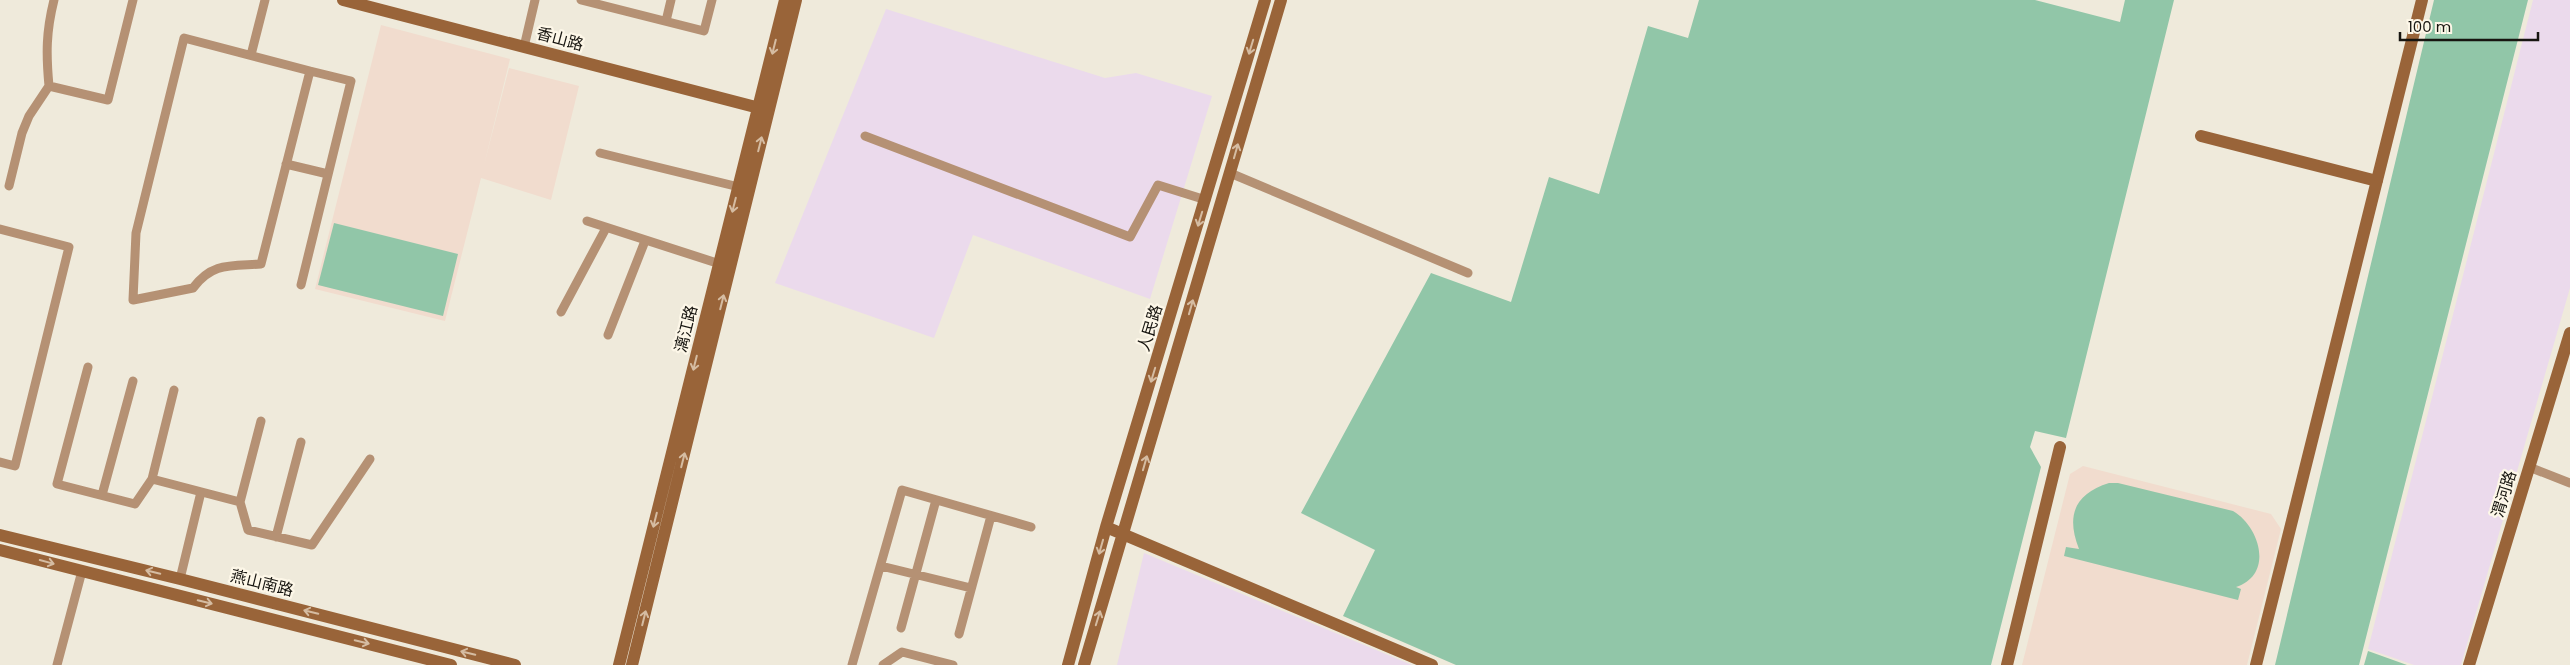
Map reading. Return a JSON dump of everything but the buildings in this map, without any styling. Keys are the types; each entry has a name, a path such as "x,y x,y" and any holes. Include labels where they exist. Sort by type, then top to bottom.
{"street":[{"path":"9,186 28,116 49,86 46,46 47,26 54,0"},
{"path":"49,86 108,100 133,0"},
{"path":"251,55 266,0"},
{"name":"香山路","path":"343,0 764,109"},
{"path":"524,47 535,0"},
{"path":"581,0 704,31 712,0"},
{"path":"666,21 671,0"},
{"name":"漓江路","path":"632,665 725,266 764,109 785,0"},
{"name":"漓江路","path":"619,665 725,266 739,187 796,0"},
{"name":"人民路","path":"1068,665 1106,527 1265,0"},
{"name":"人民路","path":"1084,665 1281,0"},
{"path":"2256,665 2422,0"},
{"path":"301,285 351,81 184,38 136,233 134,300 193,288 203,274 225,266 261,264 310,71"},
{"path":"866,136 1130,237 1158,185 1206,200"},
{"path":"2201,136 2377,181"},
{"path":"600,153 739,187"},
{"path":"286,164 328,174"},
{"path":"1230,174 1468,273"},
{"path":"587,222 725,266"},
{"path":"561,312 606,228"},
{"path":"0,229 69,247 15,466 0,462"},
{"path":"608,335 646,242"},
{"name":"渭河路","path":"2469,665 2570,333"},
{"path":"88,367 57,484 135,504 152,479 174,390"},
{"path":"102,496 132,381"},
{"path":"261,421 240,502 248,530 312,546 370,459"},
{"path":"276,537 301,442"},
{"path":"2007,665 2060,447"},
{"path":"2529,467 2570,483"},
{"path":"152,479 240,502"},
{"path":"852,665 902,490 1031,527"},
{"path":"176,595 201,492"},
{"path":"901,628 936,500"},
{"path":"960,634 991,516"},
{"path":"1106,527 1432,665"},
{"name":"燕山南路","path":"0,535 515,665"},
{"name":"燕山南路","path":"0,550 446,664"},
{"path":"881,566 971,588"},
{"path":"57,665 82,571"},
{"path":"334,635 338,619"},
{"path":"446,664 447,648"},
{"path":"882,665 902,652 953,665"}],"shaded area":[{"path":"2533,0 2570,0 2570,288 2461,665 2414,665 2368,649"},
{"path":"886,9 1105,78 1136,73 1212,96 1150,299 973,235 934,338 775,283"},
{"path":"381,25 510,59 484,165 509,68 579,86 551,200 481,178 445,321 315,289"},
{"path":"2083,466 2271,514 2281,529 2247,665 2022,665 2070,474"},
{"path":"1144,553 1302,619 1412,665 1117,665"}],"green space":[{"path":"1699,0 2035,0 2120,22 2125,0 2174,0 2066,438 2035,431 2030,447 2041,467 1991,665 1456,665 1343,616 1375,550 1301,513 1431,273 1511,302 1549,177 1599,194 1648,26 1688,38"},
{"path":"2434,0 2528,0 2359,665 2275,665"},
{"path":"334,223 458,254 443,316 318,285"},
{"path":"2109,483 2118,483 2233,511 2242,518 2256,538 2259,561 2256,572 2248,581 2236,587 2241,589 2238,600 2064,556 2066,547 2079,549 2073,526 2076,508 2088,493"},
{"path":"2368,651 2407,665 2364,665"}]}
